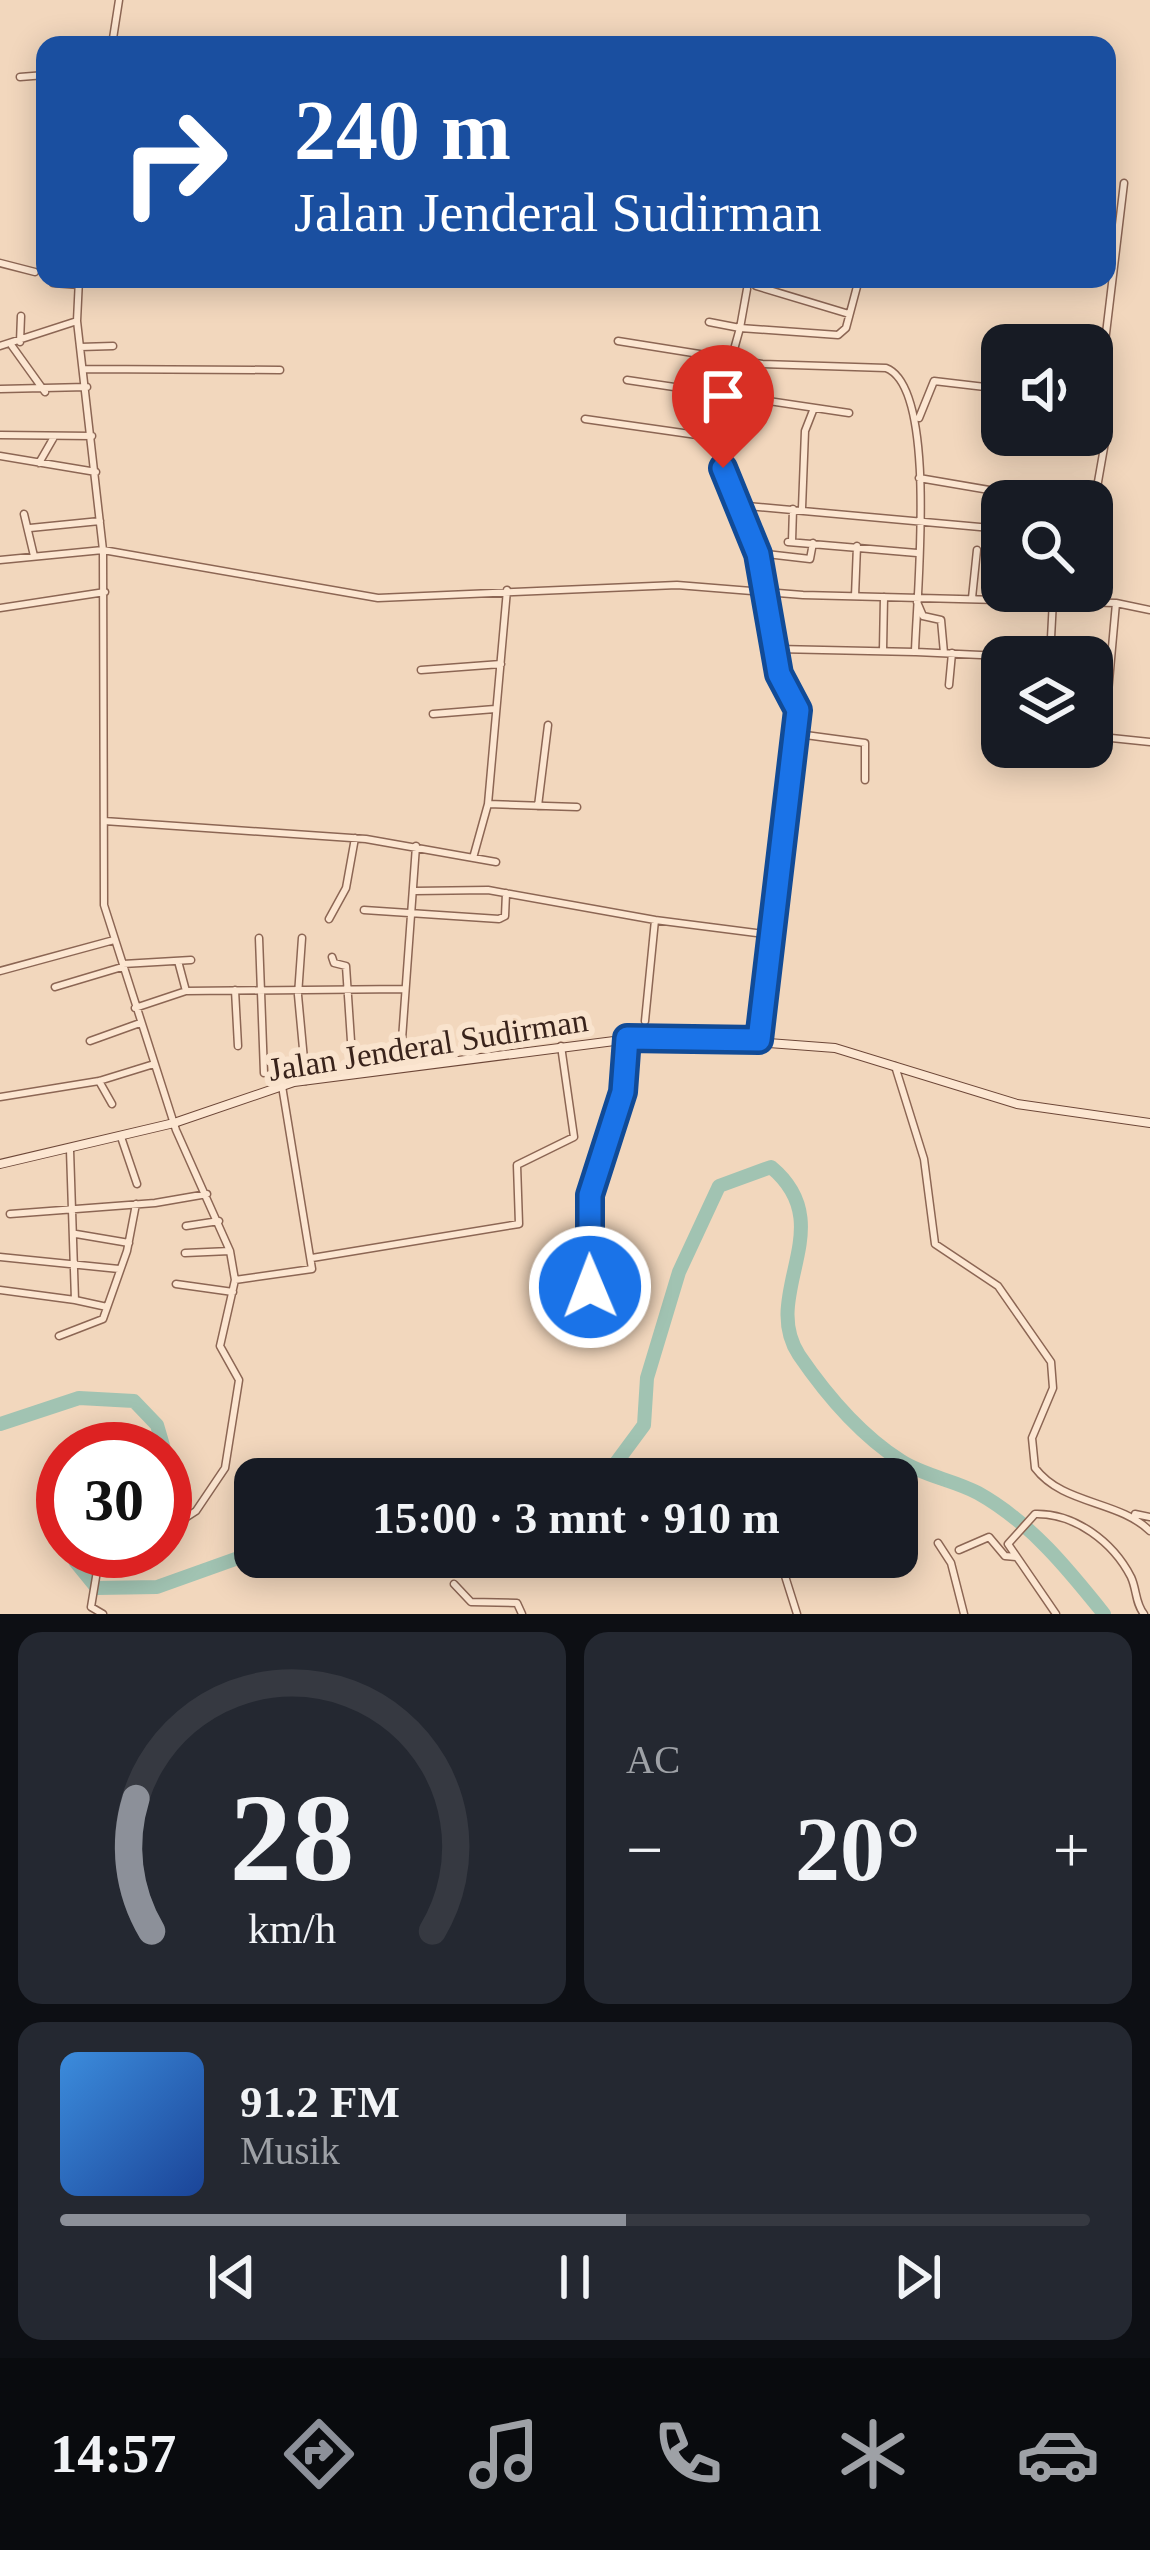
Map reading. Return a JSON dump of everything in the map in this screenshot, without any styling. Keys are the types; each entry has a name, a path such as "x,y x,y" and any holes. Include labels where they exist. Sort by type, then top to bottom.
{"main road":[{"name":"Jalan Jenderal Sudirman","path":"0,1164 174,1123 306,1081 627,1038 759,1040 835,1048 1017,1104 1150,1123"}],"street":[{"path":"113,36 119,0"},
{"path":"20,77 36,76"},
{"path":"1116,251 1124,184"},
{"path":"0,263 35,272"},
{"path":"79,288 77,321 105,592 104,905 174,1123 219,1221 235,1280 220,1346 238,1380 227,1461 206,1501 192,1511"},
{"path":"763,288 849,314"},
{"path":"710,322 838,335 856,288"},
{"path":"1107,324 1112,288"},
{"path":"747,289 740,328 727,358 719,438 736,505 758,554 781,681 798,710 759,1040"},
{"path":"21,316 16,344 49,392"},
{"path":"0,346 77,321"},
{"path":"618,341 727,358 892,370 917,421 915,652"},
{"path":"80,347 113,346"},
{"path":"83,369 280,370"},
{"path":"627,380 849,413"},
{"path":"917,421 933,382 981,387"},
{"path":"0,389 49,392 87,387"},
{"path":"814,408 812,424 805,430 790,542 917,553"},
{"path":"585,418 719,438"},
{"path":"0,434 92,436"},
{"path":"34,463 51,436"},
{"path":"0,456 96,472"},
{"path":"919,478 981,489"},
{"path":"736,505 981,526"},
{"path":"24,514 33,528 34,556"},
{"path":"33,528 100,521"},
{"path":"758,554 810,559 813,543"},
{"path":"855,596 857,546"},
{"path":"0,560 103,550 378,598 677,585 916,600 981,598"},
{"path":"972,598 977,550"},
{"path":"473,858 488,804 506,590"},
{"path":"0,608 105,592"},
{"path":"883,650 884,597"},
{"path":"916,600 923,616 940,620 949,686"},
{"path":"1113,603 1150,610"},
{"path":"1113,640 1116,603"},
{"path":"777,650 981,655"},
{"path":"421,670 501,664"},
{"path":"433,714 497,709"},
{"path":"538,806 548,725"},
{"path":"798,734 865,743 865,780"},
{"path":"1113,738 1150,742"},
{"path":"488,804 577,807"},
{"path":"104,821 355,838 496,862"},
{"path":"328,919 346,888 355,838"},
{"path":"400,1067 416,846"},
{"path":"415,891 506,893 772,935"},
{"path":"364,910 499,919 505,916 506,893"},
{"path":"400,1067 413,912"},
{"path":"645,1021 655,920"},
{"path":"259,938 264,1073"},
{"path":"302,938 299,988 306,1081"},
{"path":"0,971 114,940"},
{"path":"332,957 334,963 346,966 351,1041"},
{"path":"55,986 122,965 191,960"},
{"path":"178,961 186,992"},
{"path":"136,1008 186,992 405,989"},
{"path":"235,990 238,1046"},
{"path":"90,1041 140,1023"},
{"path":"590,1287 590,1195 623,1092 627,1038"},
{"path":"312,1258 519,1224 518,1165 574,1137 561,1046"},
{"path":"893,1063 925,1159 935,1244 998,1286 1051,1362 1053,1388 1032,1438 1035,1468 1053,1486 1150,1517"},
{"path":"0,1097 103,1080 154,1064"},
{"path":"103,1080 112,1104"},
{"path":"235,1280 308,1273 312,1258 282,1086"},
{"path":"125,1136 137,1184"},
{"path":"70,1150 75,1300"},
{"path":"10,1214 207,1194"},
{"path":"59,1336 96,1324 108,1308 138,1204"},
{"path":"186,1226 219,1221"},
{"path":"76,1234 129,1243"},
{"path":"185,1253 230,1250"},
{"path":"0,1257 119,1269"},
{"path":"176,1284 233,1292"},
{"path":"0,1290 108,1308"},
{"path":"1132,1513 1150,1532"},
{"path":"1056,1614 1007,1544 1030,1519 1053,1514 1097,1535 1132,1579 1144,1614"},
{"path":"959,1550 989,1538 1005,1556 1016,1557"},
{"path":"938,1543 951,1563 964,1614"},
{"path":"94,1578 91,1607 103,1614"},
{"path":"785,1578 796,1614"},
{"path":"454,1584 471,1602 518,1603 522,1614"}],"waterway":[{"path":"620,1458 644,1425 647,1378 679,1272 719,1186 771,1167 791,1190 800,1213 801,1236 788,1308 789,1332 799,1355 845,1413 898,1458"},
{"path":"0,1424 79,1398 134,1401 154,1422"},
{"path":"918,1469 978,1493 1015,1518 1104,1614"},
{"path":"192,1574 234,1560"},
{"path":"89,1578 97,1588 157,1587 182,1578"}],"route":[{"path":"590,1287 590,1195 623,1092 627,1038 691,1035 759,1040 799,722 793,697 779,674 758,554 723,468"}]}
